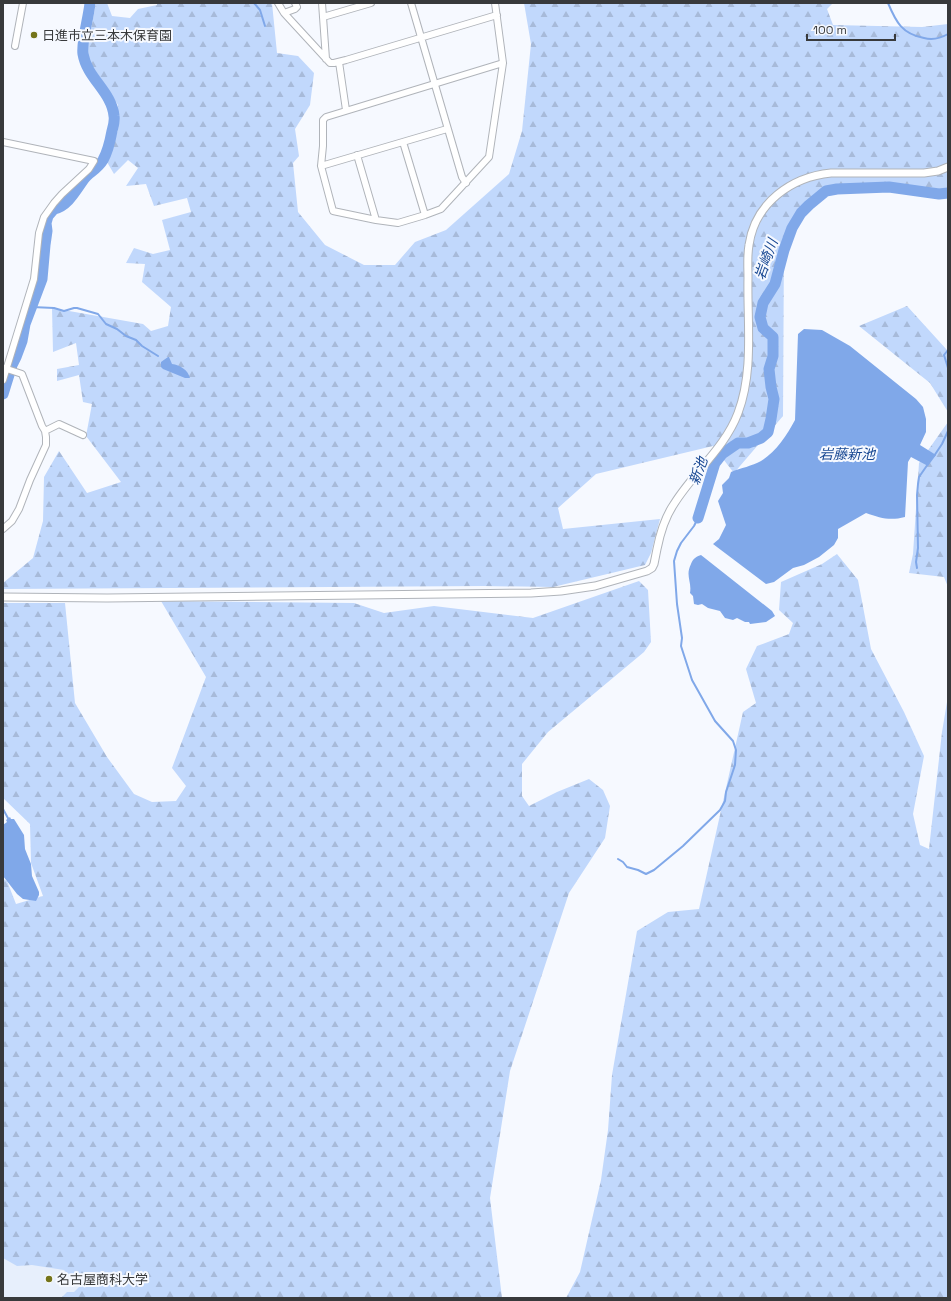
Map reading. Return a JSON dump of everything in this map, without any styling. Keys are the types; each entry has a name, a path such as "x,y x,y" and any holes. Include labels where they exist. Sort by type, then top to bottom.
{"street":[{"path":"15,46 23,3"},
{"path":"278,3 284,13 330,63 340,62 497,15"},
{"path":"284,13 296,9 295,3"},
{"path":"322,3 326,58"},
{"path":"324,17 371,3"},
{"path":"411,3 447,129 462,177 466,183"},
{"path":"495,3 503,63 489,158 442,209 425,215 398,223 333,211 321,166 323,120 330,115 503,63"},
{"path":"340,62 346,110"},
{"path":"321,166 447,129"},
{"path":"3,142 94,161 89,169 62,194 44,217 39,233 34,279 5,368 3,380"},
{"path":"403,142 425,215"},
{"path":"358,155 376,220"},
{"path":"3,597 107,598 531,593 595,586 647,571 652,568 654,564 662,529 673,505 728,433 738,415 742,403 748,372 749,244 761,212 781,191 795,182 811,176 831,173 924,173 938,171 948,167"},
{"path":"3,529 12,521 19,509 32,474 47,441 45,431 22,374 5,368"},
{"path":"45,431 59,424 83,435"}],"shaded area":[{"name":"名古屋商科大学","path":"3,1255 70,1258 92,1298 3,1298"}],"green space":[{"path":"96,3 107,3 112,16 130,18 138,9 157,5 157,3 272,3 277,53 298,56 314,73 310,105 295,129 299,156 293,163 298,212 325,245 364,265 395,265 415,242 446,230 509,174 522,131 531,44 524,3 833,3 827,9 833,25 922,27 948,24 948,194 937,196 882,190 842,192 814,198 802,207 784,240 783,416 734,473 713,446 596,474 558,508 563,529 660,519 651,553 645,565 553,587 484,586 3,589 3,583 33,558 43,521 44,477 59,451 87,493 121,482 86,436 92,404 83,402 79,375 57,381 57,369 79,365 76,343 53,352 52,308 143,324 151,331 168,326 171,307 142,282 145,264 126,263 134,248 153,254 170,250 162,220 191,212 187,198 154,206 146,184 126,186 138,168 128,160 114,174 107,162 118,130 118,105 86,56"},
{"path":"907,306 948,350 948,412 930,383 859,326"},
{"path":"948,422 948,587 944,577 909,573 913,554 919,463"},
{"path":"837,554 858,580 871,649 904,712 924,756 913,814 920,845 929,849 942,732 948,696 948,1298 566,1298 580,1272 601,1180 608,1130 612,1075 637,931 668,912 699,909 743,712 756,703 746,669 757,646 789,634 793,623 779,610 781,582 822,564"},
{"path":"639,581 648,590 651,642 644,652 548,732 522,764 522,796 529,806 557,792 589,779 603,790 610,806 605,838 569,893 510,1071 490,1198 502,1298 61,1298 67,1292 74,1292 79,1287 81,1283 76,1274 68,1274 64,1270 32,1265 17,1266 3,1258 3,879 7,881 16,904 43,896 31,863 30,824 3,798 3,603 65,603 75,703 107,757 134,794 152,802 176,801 186,786 172,768 206,677 161,601 354,603 384,613 434,606 533,618"}],"water":[{"name":"岩藤新池","path":"804,329 822,330 850,346 916,399 923,407 926,419 926,432 920,445 936,455 928,466 911,457 908,462 905,517 895,519 885,518 866,513 838,529 838,538 834,545 819,557 804,565 793,568 774,582 766,584 713,544 719,539 726,525 718,501 723,493 722,485 729,478 731,472 761,461 772,453 781,443 795,420 798,334"},
{"path":"168,357 172,364 178,365 186,370 190,378 185,378 163,369 161,367 161,362"},
{"path":"701,555 772,611 775,616 766,622 750,624 749,622 745,622 737,618 733,620 725,618 720,611 708,608 702,604 694,604 693,596 690,593 689,568 693,559"},
{"path":"10,817 11,819 14,819 24,835 25,849 31,864 32,876 39,892 36,901 23,899 17,894 3,876 3,825"}],"waterway":[{"path":"3,394 12,365 22,341 25,324 42,279 47,231 46,223 48,216 54,209 68,201 86,177 96,169 103,160 109,146 114,120 112,107 85,63 83,54 83,43 90,3"},
{"path":"254,3 260,10 265,26"},
{"path":"888,3 897,21 910,34 930,39 939,38 948,34"},
{"name":"岩崎川","path":"698,518 715,463 722,454 738,443 748,443 761,438 768,432 774,399 769,369 773,356 773,337 763,328 760,317 763,303 775,284 784,250 792,228 801,213 826,191 837,189 889,187 939,194 948,193"},
{"path":"32,307 54,308 64,311 77,308 98,314 106,324 136,340 142,346 158,356"},
{"path":"948,350 944,355 948,368"},
{"path":"934,456 948,431"},
{"path":"917,568 918,484 919,477 928,464"},
{"path":"618,859 627,867 646,874 654,870 683,846 720,810 725,801 726,792 735,765 736,750 733,741 715,721 692,680 681,646 682,638 677,604 674,561 681,543 698,518"},
{"path":"3,809 9,820"}],"place":[{"name":"日進市立三本木保育園","path":"34,35"},
{"name":"名古屋商科大学","path":"49,1279"}],"water label":[{"name":"新池","path":"698,471"}]}
